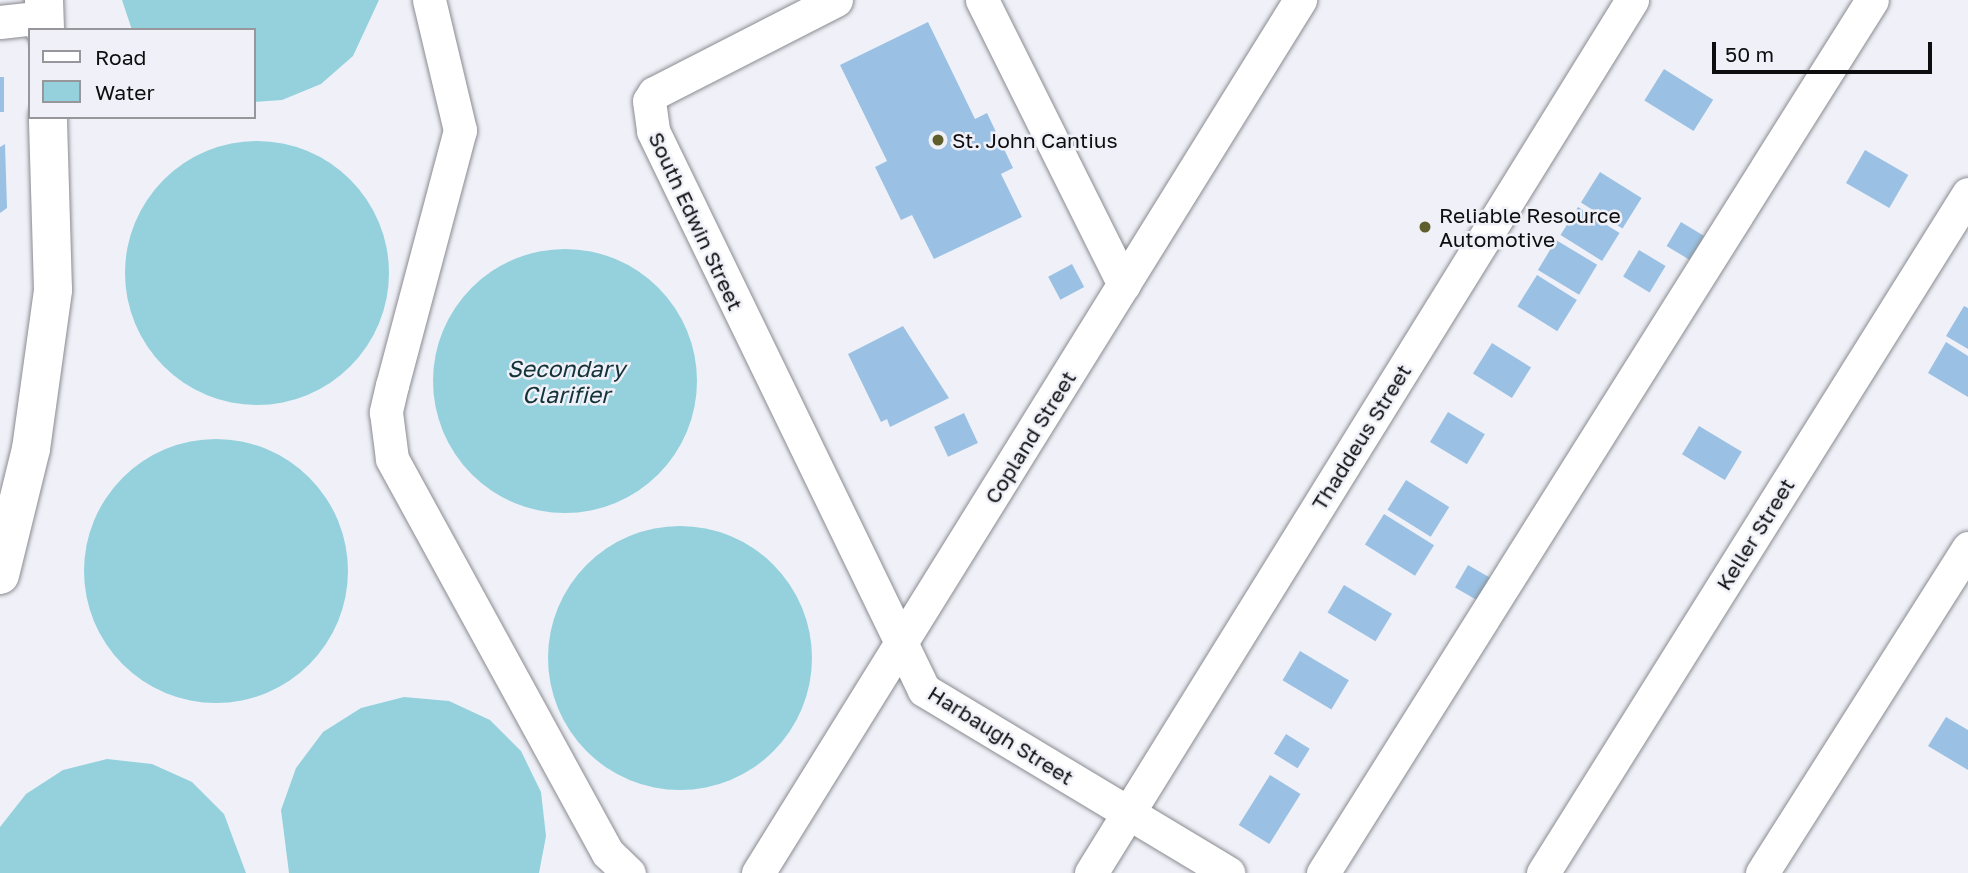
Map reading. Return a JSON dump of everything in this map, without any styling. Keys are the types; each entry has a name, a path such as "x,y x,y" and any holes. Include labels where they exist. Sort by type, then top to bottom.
{"main road":[{"path":"0,575 31,449 53,290 48,119"}],"street":[{"path":"429,0 460,130 386,412 392,459 608,853 629,873"},
{"name":"South Edwin Street","path":"771,380 653,131 649,101 669,83 836,0"},
{"path":"982,0 1124,285"},
{"name":"Copland Street","path":"758,873 900,650 1300,0"},
{"name":"Thaddeus Street","path":"1091,873 1632,0"},
{"path":"1323,873 1872,0"},
{"path":"0,22 44,16"},
{"name":"Keller Street","path":"1543,873 1968,194"},
{"name":"Harbaugh Street","path":"771,380 900,650 924,690 1227,873"},
{"path":"1762,873 1968,548"}],"water":[{"path":"122,0 379,0 353,56 321,84 282,100 256,102 256,28 131,28"},
{"path":"257,141 283,144 307,151 341,171 359,189 379,223 386,247 389,273 386,299 379,323 359,357 341,375 307,395 283,402 257,405 231,402 207,395 173,375 155,357 135,323 128,299 125,273 128,247 135,223 155,189 173,171 207,151 231,144"},
{"name":"Secondary Clarifier","path":"565,249 616,259 649,279 667,297 687,330 697,381 687,432 667,465 649,483 616,503 565,513 514,503 481,483 463,465 443,432 433,381 443,330 463,297 481,279 514,259"},
{"path":"216,439 242,442 266,449 300,469 318,487 338,521 345,545 348,571 345,597 338,621 318,655 300,673 266,693 242,700 216,703 190,700 166,693 132,673 114,655 94,621 87,597 84,571 87,545 94,521 114,487 132,469 166,449 190,442"},
{"path":"680,526 706,529 730,536 764,556 782,574 802,608 809,632 812,658 809,684 802,708 782,742 764,760 730,780 706,787 680,790 654,787 630,780 596,760 578,742 558,708 551,684 548,658 551,632 558,608 578,574 596,556 630,536 654,529"},
{"path":"404,697 449,701 490,720 521,751 541,792 546,836 539,873 289,873 281,810 296,768 323,732 361,708"},
{"path":"107,759 152,764 192,782 224,814 246,873 0,873 0,827 26,794 63,770"}],"building":[{"name":"St. John Cantius","path":"928,22 975,119 987,113 1013,168 1001,174 1022,217 934,259 912,215 901,220 875,167 887,161 840,65"},
{"path":"1664,69 1713,100 1694,131 1644,100"},
{"path":"0,77 4,77 4,112 0,112"},
{"path":"5,144 7,208 0,213 0,147"},
{"path":"1865,150 1908,175 1889,208 1846,183"},
{"path":"1600,172 1642,198 1622,228 1581,203"},
{"path":"1578,207 1620,233 1602,261 1561,235"},
{"path":"1681,222 1704,236 1690,260 1667,246"},
{"path":"1556,240 1597,265 1579,295 1538,270"},
{"path":"1639,250 1666,266 1650,293 1623,277"},
{"path":"1072,264 1084,287 1060,300 1048,277"},
{"path":"1537,275 1577,300 1557,331 1517,306"},
{"path":"1964,306 1968,308 1968,349 1946,336"},
{"path":"903,326 949,398 890,427 887,419 881,422 848,354"},
{"path":"1946,342 1968,356 1968,397 1928,373"},
{"path":"1492,343 1531,367 1512,398 1473,374"},
{"path":"1448,412 1485,434 1467,464 1430,442"},
{"path":"964,413 978,443 948,457 934,427"},
{"path":"1699,426 1742,452 1725,480 1682,454"},
{"path":"1406,480 1449,507 1431,537 1387,510"},
{"path":"1384,514 1434,545 1415,576 1365,545"},
{"path":"1468,565 1492,579 1479,602 1455,588"},
{"path":"1344,585 1392,614 1376,641 1328,612"},
{"path":"1300,651 1349,680 1331,710 1282,680"},
{"path":"1946,717 1968,730 1968,770 1928,746"},
{"path":"1286,734 1310,749 1298,768 1274,754"},
{"path":"1270,775 1301,794 1269,844 1239,825"}],"place":[{"name":"St. John Cantius","path":"938,140"},
{"name":"Reliable Resource Automotive","path":"1425,227"}]}
